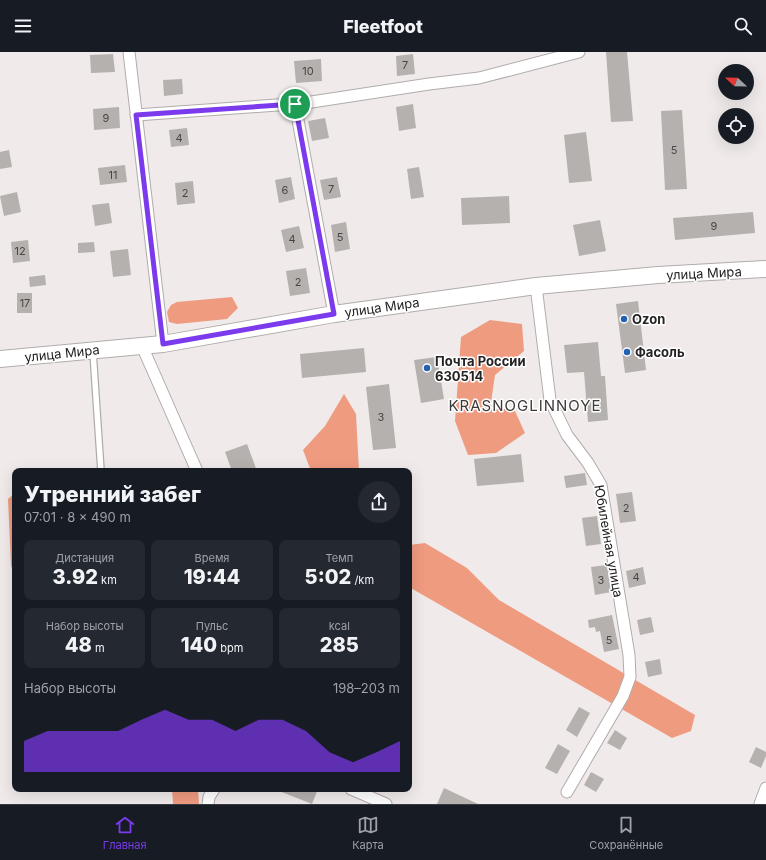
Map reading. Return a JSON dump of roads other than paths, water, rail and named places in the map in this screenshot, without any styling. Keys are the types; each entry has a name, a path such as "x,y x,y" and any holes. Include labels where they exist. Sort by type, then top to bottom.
{"street":[{"path":"129,52 163,344"},
{"path":"136,115 295,104 479,78 579,52"},
{"path":"295,104 334,314"},
{"name":"улица Мира","path":"0,359 163,344 334,314 536,286 658,275 766,269"},
{"name":"Юбилейная улица","path":"536,286 550,400 567,435 601,484 629,655 630,670 630,677 623,696 567,792"},
{"path":"142,346 196,468"},
{"path":"760,804 766,788"},
{"path":"208,804 209,797 212,792"},
{"path":"358,792 386,804"}],"lane":[{"path":"92,350 101,468"}],"place":[{"name":"Ozon","path":"624,319"},
{"name":"Фасоль","path":"627,352"},
{"name":"Почта России 630514","path":"427,368"}],"district":[{"name":"KRASNOGLINNOYE","path":"525,405"}]}
